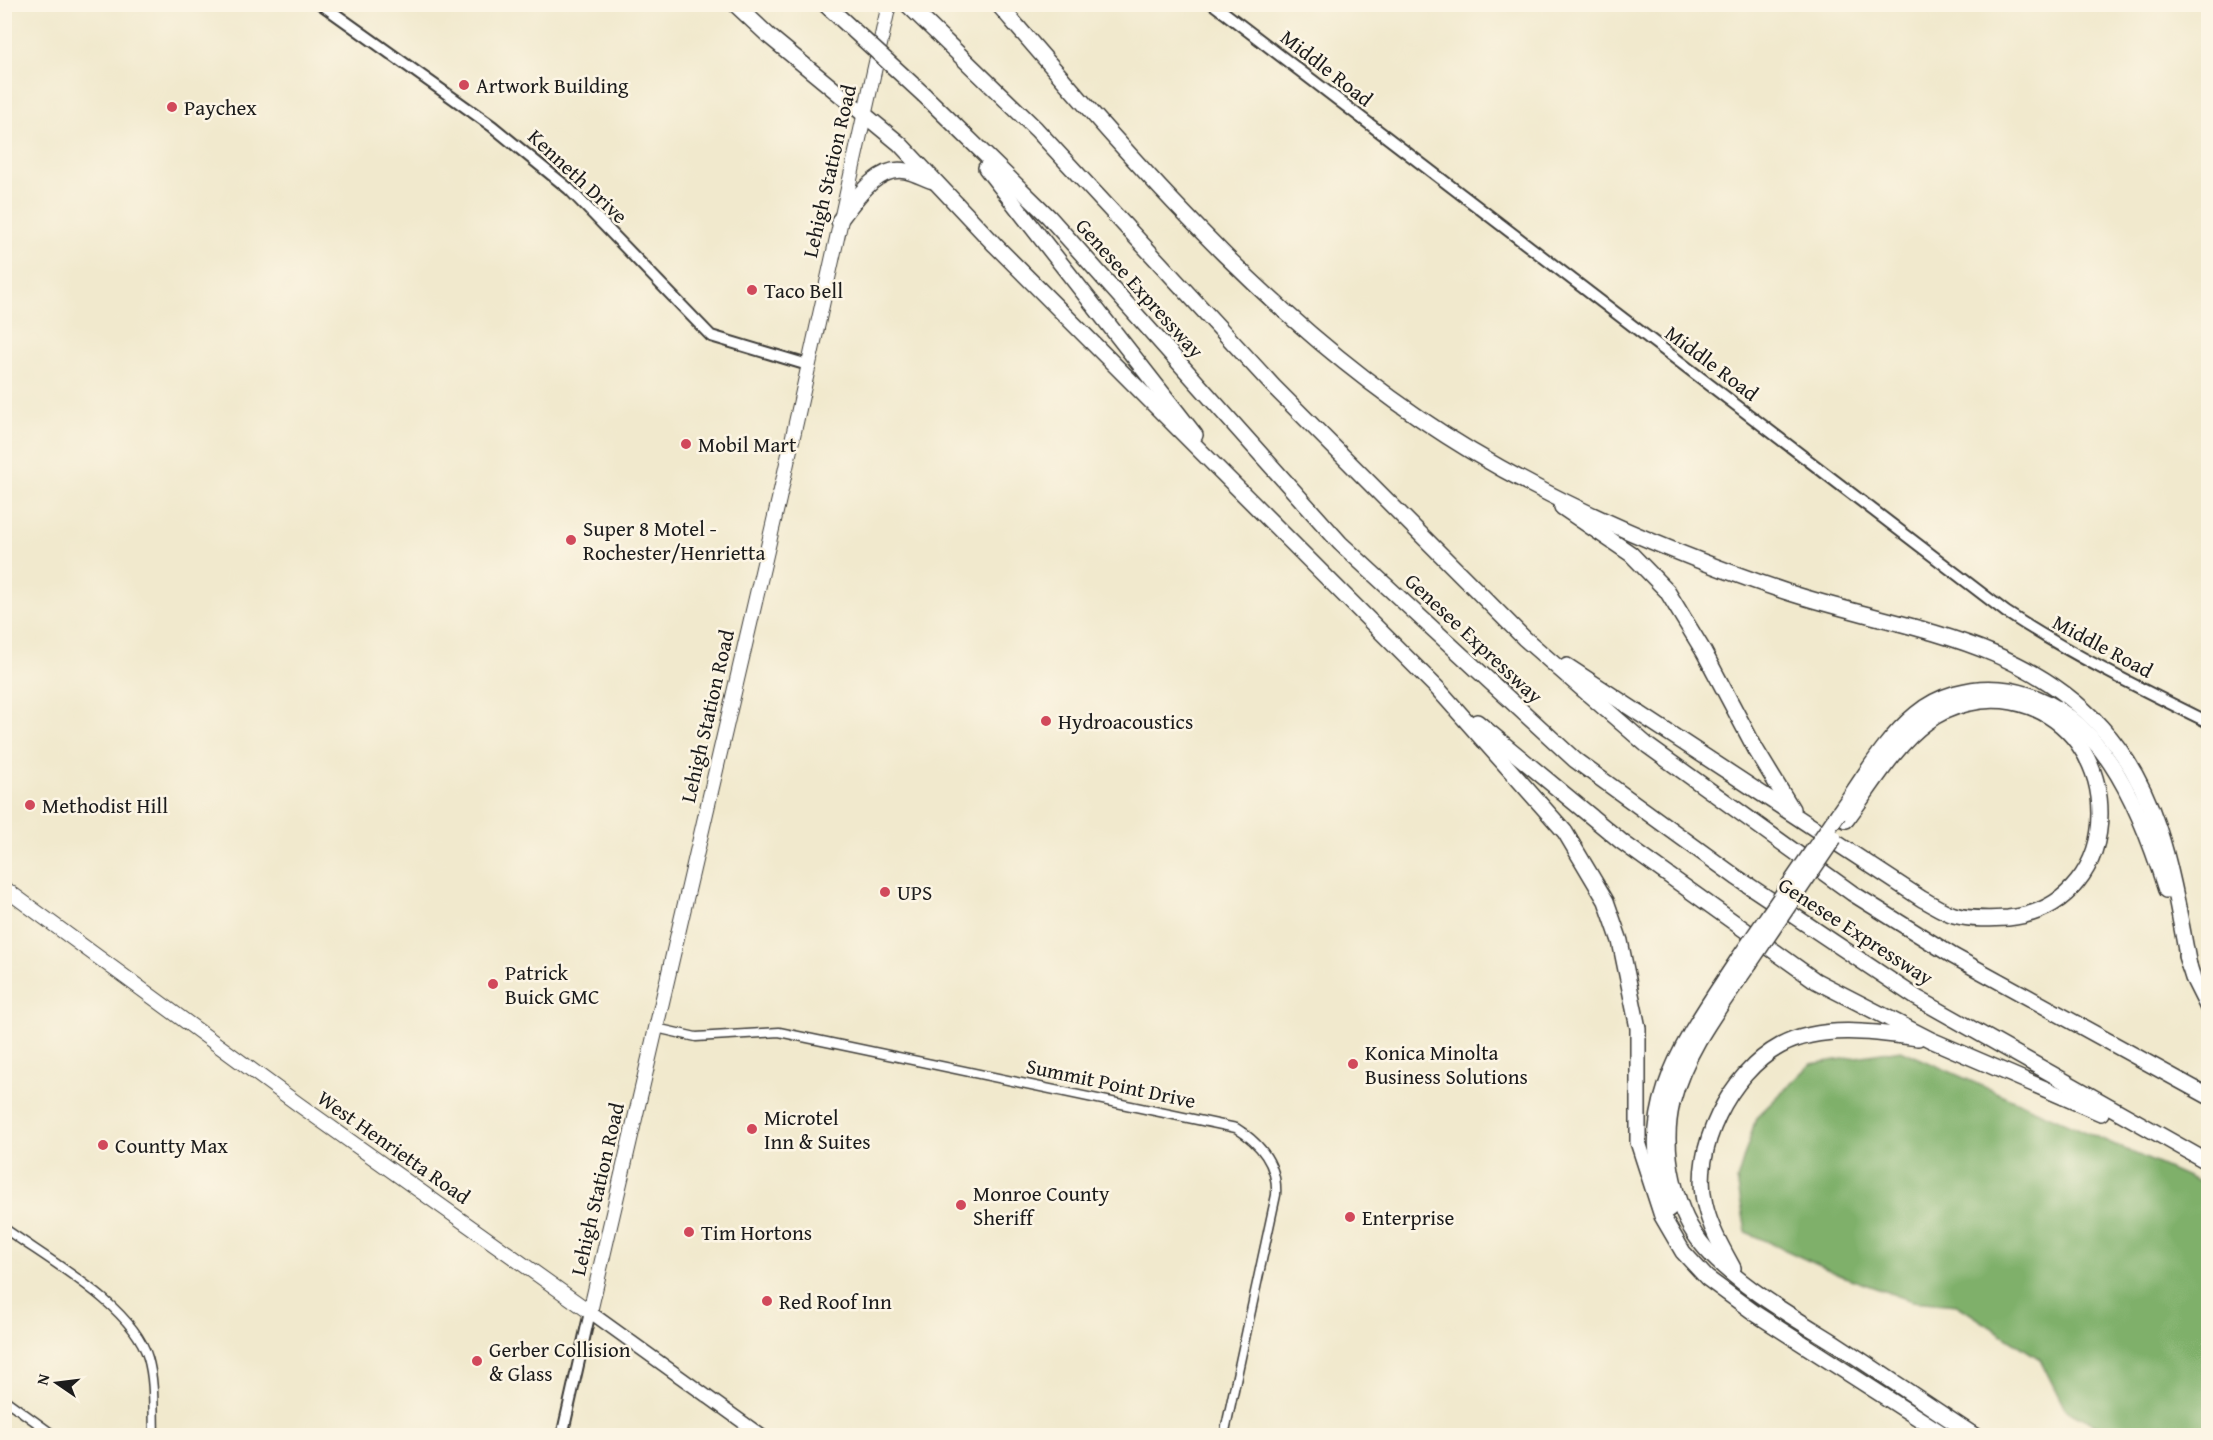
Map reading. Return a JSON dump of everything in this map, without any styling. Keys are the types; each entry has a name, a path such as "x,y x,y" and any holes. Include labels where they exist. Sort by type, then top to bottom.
{"highway":[{"path":"735,4 769,36 883,128 939,183 995,245 1438,690 1565,832 1605,901 1620,940 1638,1028 1638,1143 1648,1180 1662,1216 1683,1252 1707,1278 1736,1300 1946,1436"},
{"name":"Genesee Expressway","path":"825,4 924,95 955,128 1049,217 1340,543 1575,760 1736,877 1917,998 2168,1142 2208,1162"},
{"name":"Genesee Expressway","path":"907,4 1036,129 1274,387 1524,638 1648,746 1852,893 1953,956 2208,1096"},
{"path":"998,4 1168,196 1239,270 1338,359 1469,449 1521,478 1657,544 1790,593 1940,633 1992,651 2039,675 2075,702 2103,729 2145,792 2167,850 2189,966"},
{"path":"955,128 1238,489"},
{"path":"839,221 873,180 890,172 904,170 939,183"},
{"path":"1521,478 1631,554 1666,591 1704,652 1756,750 1796,814"},
{"path":"1524,638 1796,814 1922,899 1954,915 1990,919 2025,916 2051,904 2075,886 2088,867 2097,845 2101,813 2097,782 2079,746 2063,728 2042,713 2020,704 1999,700 1952,707 1927,722 1904,743 1842,817"},
{"path":"1736,1300 1688,1247 1674,1221 1664,1194 1657,1133 1661,1099 1670,1070 1685,1040 1744,961 1898,731 1916,713 1939,699 1985,687 2013,690 2037,697 2063,712 2083,730 2127,790 2154,852 2189,966 2208,1008"},
{"path":"1438,690 1622,842 1806,974 1931,1040 2168,1142"},
{"path":"1744,961 1696,1043 1672,1104 1668,1132 1674,1191 1705,1248 1737,1276 1784,1310 1975,1436"},
{"path":"1737,1276 1715,1234 1704,1204 1703,1178 1706,1148 1715,1119 1728,1096 1749,1071 1779,1046 1801,1038 1826,1033 1879,1033 1931,1040"}],"main road":[{"name":"Lehigh Station Road","path":"590,1312 889,4"},
{"name":"West Henrietta Road","path":"4,888 292,1100 762,1436"}],"street":[{"name":"Kenneth Drive","path":"321,4 518,146 569,189 711,336 808,365"},
{"name":"Middle Road","path":"1213,4 2006,612 2047,639 2208,722"},
{"name":"Summit Point Drive","path":"656,1028 696,1036 779,1032 1236,1128 1247,1135 1257,1143 1273,1170 1276,1195 1224,1436"},
{"path":"4,1228 104,1299 135,1329 148,1359 154,1436"},
{"name":"Lehigh Station Road","path":"562,1436 590,1312"},
{"path":"4,1399 55,1436"}],"green space":[{"path":"1901,1050 2208,1186 2208,1435 2116,1435 2065,1409 2040,1359 1957,1305 1912,1301 1842,1276 1746,1232 1737,1180 1756,1118 1811,1064"}],"place":[{"name":"Artwork Building","path":"464,85"},
{"name":"Paychex","path":"172,107"},
{"name":"Taco Bell","path":"752,290"},
{"name":"Mobil Mart","path":"686,444"},
{"name":"Super 8 Motel - Rochester/Henrietta","path":"571,540"},
{"name":"Hydroacoustics","path":"1046,721"},
{"name":"Methodist Hill","path":"30,805"},
{"name":"UPS","path":"885,892"},
{"name":"Patrick Buick GMC","path":"493,984"},
{"name":"Konica Minolta Business Solutions","path":"1353,1064"},
{"name":"Microtel Inn & Suites","path":"752,1129"},
{"name":"Countty Max","path":"103,1145"},
{"name":"Monroe County Sheriff","path":"961,1205"},
{"name":"Enterprise","path":"1350,1217"},
{"name":"Tim Hortons","path":"689,1232"},
{"name":"Red Roof Inn","path":"767,1301"},
{"name":"Gerber Collision & Glass","path":"477,1361"}]}
